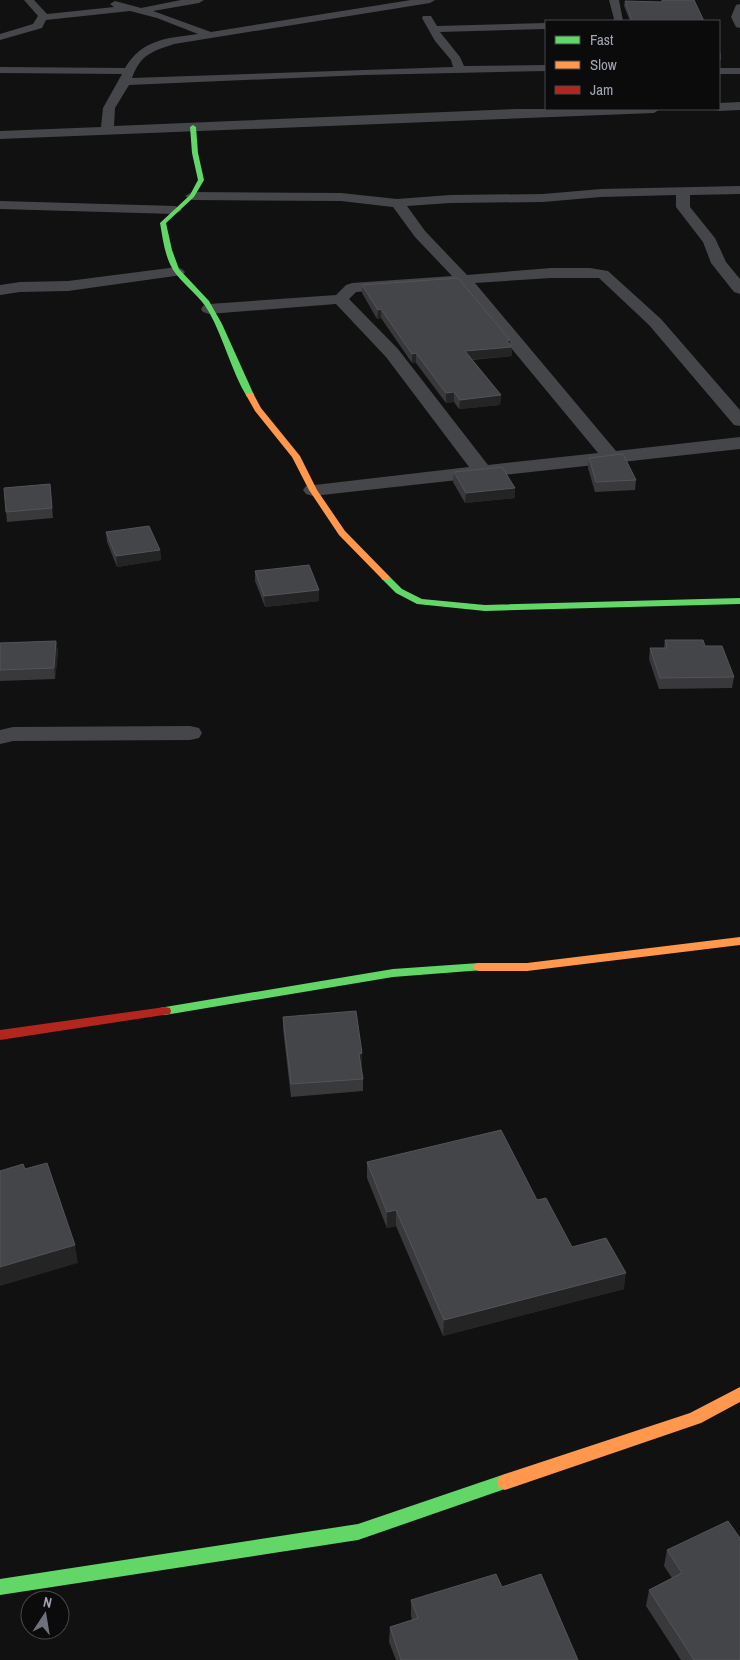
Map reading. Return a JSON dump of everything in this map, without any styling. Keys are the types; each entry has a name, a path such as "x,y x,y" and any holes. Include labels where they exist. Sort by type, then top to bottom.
{"street":[{"path":"30,0 42,21"},
{"path":"106,0 142,10 209,34"},
{"path":"142,10 182,1 199,0"},
{"path":"107,130 109,108 137,57 144,50 172,41 209,34 428,0"},
{"path":"614,0 619,20"},
{"path":"733,1 740,1"},
{"path":"409,3 429,19 440,41 456,59 460,71"},
{"path":"740,7 736,17 740,25"},
{"path":"21,21 42,21 130,8"},
{"path":"0,37 42,21"},
{"path":"434,29 545,26"},
{"path":"0,70 127,76 545,68"},
{"path":"720,71 740,71"},
{"path":"720,107 740,106"},
{"path":"0,135 516,112 608,110"},
{"path":"194,126 195,153 201,180 192,196 163,223 163,230 177,272 205,299 223,332 236,368 258,409 296,456 313,490 342,533 399,591 420,602 485,608 740,602"},
{"path":"192,196 341,198 397,203 450,199 543,198 601,193 740,190"},
{"path":"683,191 682,207 710,241 719,263 740,289"},
{"path":"397,203 420,234 463,279 612,458"},
{"path":"0,206 175,210"},
{"path":"0,290 20,287 68,286 177,272"},
{"path":"209,309 340,298 352,288 550,273 603,274 656,322 740,421"},
{"path":"340,298 392,353 483,472"},
{"path":"313,490 740,443"},
{"path":"0,737 12,734 190,733"},
{"path":"0,1035 83,1024 394,973 488,967 527,967 740,941"},
{"path":"0,1587 358,1532 695,1418 740,1394"}],"building":[{"path":"662,0 694,0 704,20 632,20 625,1 662,2"},
{"path":"458,278 510,340 507,341 512,347 465,351 501,395 460,400 454,392 446,393 416,353 412,354 381,309 378,310 362,285"},
{"path":"623,454 636,480 596,482 589,458"},
{"path":"502,467 515,488 466,493 454,472"},
{"path":"50,484 52,508 6,512 4,488"},
{"path":"149,526 160,550 116,556 106,532"},
{"path":"309,565 319,590 264,596 255,571"},
{"path":"665,640 703,640 705,646 722,646 734,677 660,678 650,648 667,648"},
{"path":"56,641 54,668 0,670 0,643"},
{"path":"356,1011 362,1053 359,1054 363,1079 291,1084 283,1017"},
{"path":"501,1130 537,1200 546,1198 572,1247 606,1238 626,1273 444,1320 396,1210 387,1212 367,1162"},
{"path":"47,1163 75,1245 0,1267 0,1171 23,1164 25,1169"},
{"path":"728,1521 740,1538 740,1660 694,1660 649,1590 682,1573 667,1550"},
{"path":"496,1574 502,1587 541,1574 578,1660 401,1660 390,1627 418,1618 411,1600"}],"traffic: fast":[{"path":"193,127 195,153 201,180 192,196 163,223 167,242 171,257 179,274 203,297 213,312 250,395"},
{"path":"386,578 399,591 420,602 485,608 740,601"},
{"path":"165,1011 393,973 479,967"},
{"path":"0,1587 358,1532 505,1482"}],"traffic: slow":[{"path":"250,395 258,409 296,456 313,490 342,533 386,578"},
{"path":"479,967 527,967 740,941"},
{"path":"505,1482 695,1418 740,1394"}],"traffic: jam":[{"path":"0,1035 165,1011"}]}
